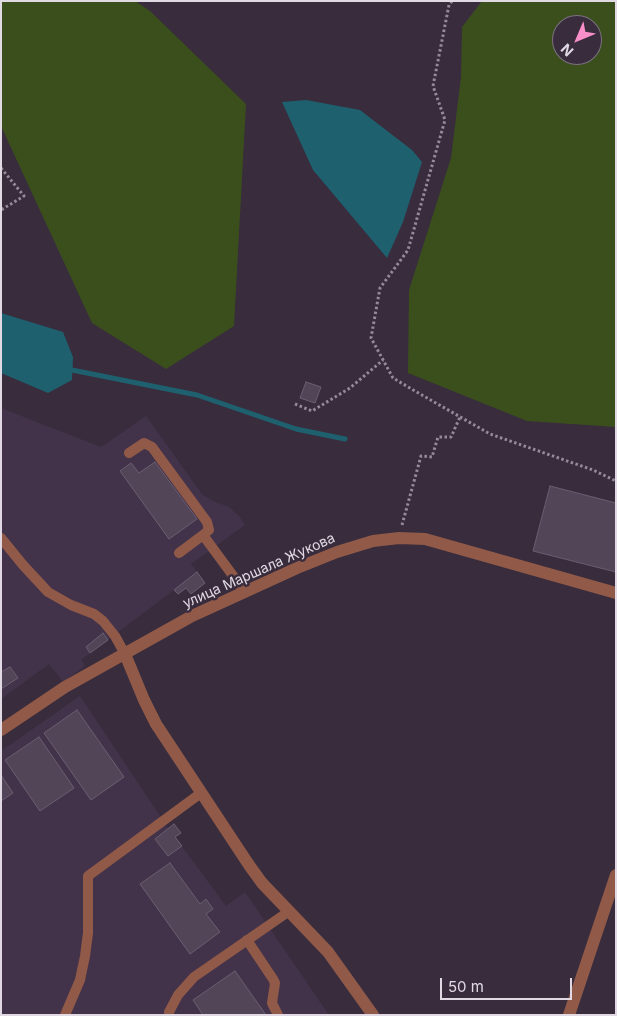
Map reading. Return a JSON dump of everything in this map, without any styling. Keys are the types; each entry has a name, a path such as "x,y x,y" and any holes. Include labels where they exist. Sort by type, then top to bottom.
{"street":[{"name":"улица Маршала Жукова","path":"1,730 65,687 192,616 297,568 337,552 373,541 399,538 426,539 616,593"},
{"path":"125,654 156,724 262,883 328,952 373,1015"},
{"path":"569,1015 616,875"}],"lane":[{"path":"129,453 144,443 152,446 207,522 209,530 179,553"},
{"path":"203,535 245,592"},
{"path":"1,538 48,592 71,605 94,614 103,621 115,636 125,654"},
{"path":"65,1015 80,980 85,956 88,933 88,876 201,793"},
{"path":"169,1015 168,1012 178,995 194,977 288,912"},
{"path":"247,940 275,983 272,1004 278,1015"}],"path":[{"path":"452,1 449,5 433,86 445,120 408,250 380,288 371,338 393,378 415,391 490,434 593,470 616,481"},
{"path":"1,168 24,196 1,210"},
{"path":"295,404 312,411 350,388 384,360"},
{"path":"399,538 421,456 432,456 438,437 451,437 460,417"}],"shaded area":[{"path":"1,408 101,447 146,416 202,494 213,501 229,507 245,525 191,564 205,583 191,594 186,588 178,594 174,590 81,660 85,666 63,682 49,664 1,699"},
{"path":"80,696 168,828 174,824 181,833 175,837 226,906 245,892 329,1015 1,1015 1,751"}],"green space":[{"path":"1,1 135,1 150,11 246,104 234,326 166,369 92,323 1,126"},
{"path":"482,1 616,1 616,427 527,421 408,373 409,290 451,158 461,77 462,27"}],"water":[{"path":"306,100 360,110 412,150 422,162 403,222 387,258 313,170 282,102"},
{"path":"1,313 63,332 73,357 72,380 48,393 1,373"}],"building":[{"path":"306,382 321,387 315,403 300,398"},
{"path":"155,462 197,519 169,539 120,471 131,463 139,473"},
{"path":"550,486 616,503 616,572 533,551"},
{"path":"197,572 205,583 191,594 186,588 178,594 174,590"},
{"path":"103,633 108,640 90,653 86,647"},
{"path":"10,667 18,678 1,689 1,672"},
{"path":"77,710 124,777 91,800 44,733"},
{"path":"39,737 74,788 40,811 5,760"},
{"path":"1,775 13,793 1,801"},
{"path":"174,824 181,833 175,837 182,846 168,856 155,839"},
{"path":"170,863 200,904 206,899 213,909 206,914 220,932 190,954 140,884"},
{"path":"235,971 266,1015 203,1015 193,1000"}],"waterway":[{"path":"72,370 197,395 296,429 345,439"}]}
